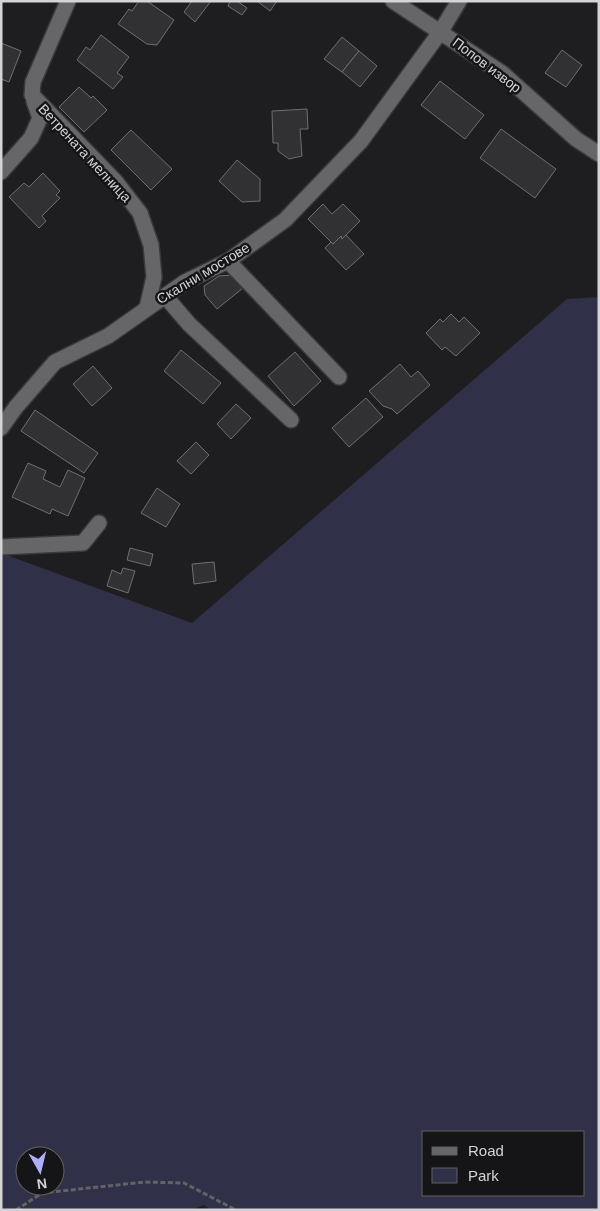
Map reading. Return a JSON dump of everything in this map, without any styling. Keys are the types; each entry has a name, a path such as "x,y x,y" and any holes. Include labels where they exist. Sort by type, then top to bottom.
{"street":[{"name":"Ветрената мелница","path":"68,1 33,82 32,95 38,104 116,182 140,213 151,245 154,277 147,308"},
{"name":"Попов извор","path":"393,1 502,73 576,139 599,154"},
{"name":"Скални мостове","path":"1,428 16,407 55,362 108,336 184,282 228,261 285,220 361,141 441,31 459,1"},
{"path":"1,172 31,138 40,118 32,95"},
{"path":"228,261 339,377"},
{"path":"165,296 189,324 291,420"},
{"path":"1,547 83,543 99,523"}],"path":[{"path":"16,1210 42,1192 145,1182 184,1184 236,1210"}],"green space":[{"path":"599,297 599,1210 211,1210 204,1205 191,1210 1,1210 1,553 192,623 567,299"}],"building":[{"path":"139,1 147,1 174,20 157,45 147,44 118,24 129,9 132,11"},
{"path":"192,1 211,1 195,22 184,12"},
{"path":"230,1 237,1 247,8 242,15 228,6"},
{"path":"257,1 277,1 270,11"},
{"path":"101,35 129,57 117,73 123,77 113,89 77,60 86,47 90,50"},
{"path":"342,37 359,51 342,72 324,59"},
{"path":"1,43 21,51 9,82 1,79"},
{"path":"562,50 582,65 566,87 545,73"},
{"path":"359,51 377,66 360,87 342,72"},
{"path":"440,81 484,115 465,139 421,105"},
{"path":"79,87 91,98 93,96 107,110 84,132 59,107"},
{"path":"307,109 308,129 300,129 302,156 289,159 278,151 278,143 273,143 272,111"},
{"path":"501,129 556,169 535,198 480,158"},
{"path":"131,130 172,169 151,190 111,150"},
{"path":"237,160 260,179 260,201 242,202 219,181"},
{"path":"43,173 60,191 56,195 60,198 42,216 46,221 39,228 9,197 24,183 29,187"},
{"path":"323,204 332,214 343,204 360,221 342,239 341,236 333,244 308,219"},
{"path":"346,235 364,254 346,270 325,248 331,242 333,244 341,236 342,239"},
{"path":"233,275 243,288 217,309 205,295 204,286 219,276"},
{"path":"451,314 459,322 464,317 480,333 456,356 445,347 442,350 426,333 440,319 443,322"},
{"path":"181,350 221,383 203,404 164,371"},
{"path":"295,352 321,381 294,406 268,376"},
{"path":"400,364 411,377 418,371 430,385 397,414 392,409 383,406 369,391"},
{"path":"93,366 112,388 92,406 73,384"},
{"path":"366,398 383,417 349,447 332,428"},
{"path":"236,404 251,418 231,439 217,424"},
{"path":"35,410 98,453 84,473 21,431"},
{"path":"196,442 209,455 191,474 177,461"},
{"path":"28,463 46,471 43,479 60,487 68,470 85,478 68,516 52,509 50,514 12,497"},
{"path":"157,488 180,504 166,527 141,513"},
{"path":"130,548 153,554 150,566 127,560"},
{"path":"214,562 216,581 194,584 192,564"},
{"path":"123,568 135,571 128,593 107,586 112,570 121,574"}]}
